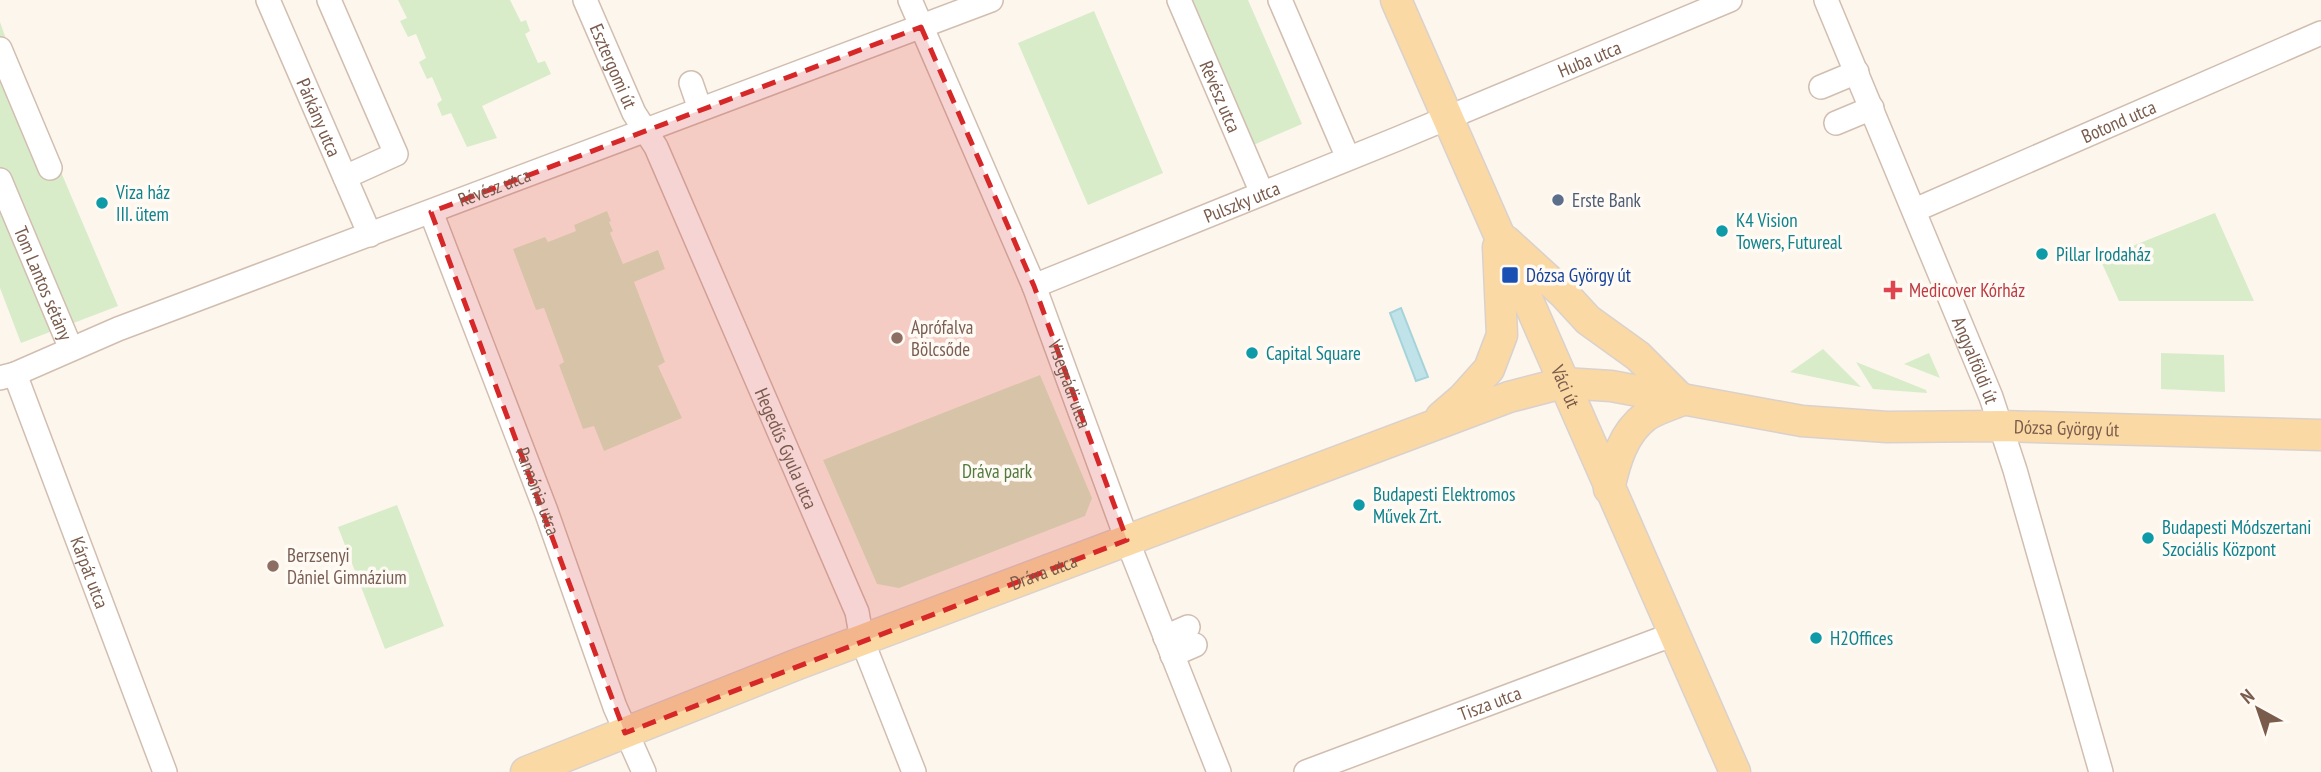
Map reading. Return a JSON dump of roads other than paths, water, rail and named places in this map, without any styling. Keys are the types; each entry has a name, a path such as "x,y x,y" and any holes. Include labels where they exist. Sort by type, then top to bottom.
{"main road":[{"name":"Váci út","path":"1396,0 1735,772"},
{"path":"1498,233 1588,320 1639,356 1682,400 1647,416 1632,431 1618,454 1609,489"},
{"path":"1430,426 1463,398 1489,369 1502,335 1498,233"},
{"name":"Dráva utca","path":"526,772 862,640 1430,426 1509,397 1563,383"},
{"name":"Dózsa György út","path":"1563,383 1611,386 1815,422 1887,427 2001,426 2321,435"}],"street":[{"name":"Párkány utca","path":"268,0 370,235"},
{"path":"329,0 396,154 345,177"},
{"name":"Esztergomi út","path":"585,0 634,113 645,130"},
{"name":"Visegrádi utca","path":"909,0 1034,286 1127,540 1219,772"},
{"name":"Révész utca","path":"7,376 118,329 991,0"},
{"name":"Révész utca","path":"1179,0 1262,193"},
{"path":"1280,0 1348,158"},
{"name":"Huba utca","path":"1448,118 1730,0"},
{"name":"Angyalföldi út","path":"1826,0 1991,397 2101,772"},
{"name":"Botond utca","path":"1915,210 2321,33"},
{"path":"0,49 50,168"},
{"path":"1821,87 1857,72"},
{"path":"691,83 700,109"},
{"path":"1836,123 1872,108"},
{"name":"Pulszky utca","path":"1034,286 1448,118"},
{"name":"Hegedűs Gyula utca","path":"645,130 656,147 857,612 862,640 914,772"},
{"name":"Tom Lantos sétány","path":"0,180 71,349"},
{"name":"Pannónia utca","path":"431,212 546,511 625,733 644,772"},
{"name":"Kárpát utca","path":"7,376 165,772"},
{"name":"Tisza utca","path":"1306,772 1674,634"},
{"path":"1169,646 1191,636"}],"water":[{"path":"1401,308 1428,377 1416,381 1390,313"}],"place":[{"name":"Erste Bank","path":"1558,200"},
{"name":"Viza ház III. ütem","path":"102,203"},
{"name":"K4 Vision Towers, Futureal","path":"1722,231"},
{"name":"Pillar Irodaház","path":"2042,254"},
{"name":"Dózsa György út","path":"1510,275"},
{"name":"Medicover Kórház","path":"1893,290"},
{"name":"Aprófalva Bölcsőde","path":"897,338"},
{"name":"Capital Square","path":"1252,353"},
{"name":"Budapesti Elektromos Művek Zrt.","path":"1359,505"},
{"name":"Budapesti Módszertani Szociális Központ","path":"2148,538"},
{"name":"Berzsenyi Dániel Gimnázium","path":"273,566"},
{"name":"H2Offices","path":"1816,638"}],"park label":[{"name":"Dráva park","path":"997,471"}]}
